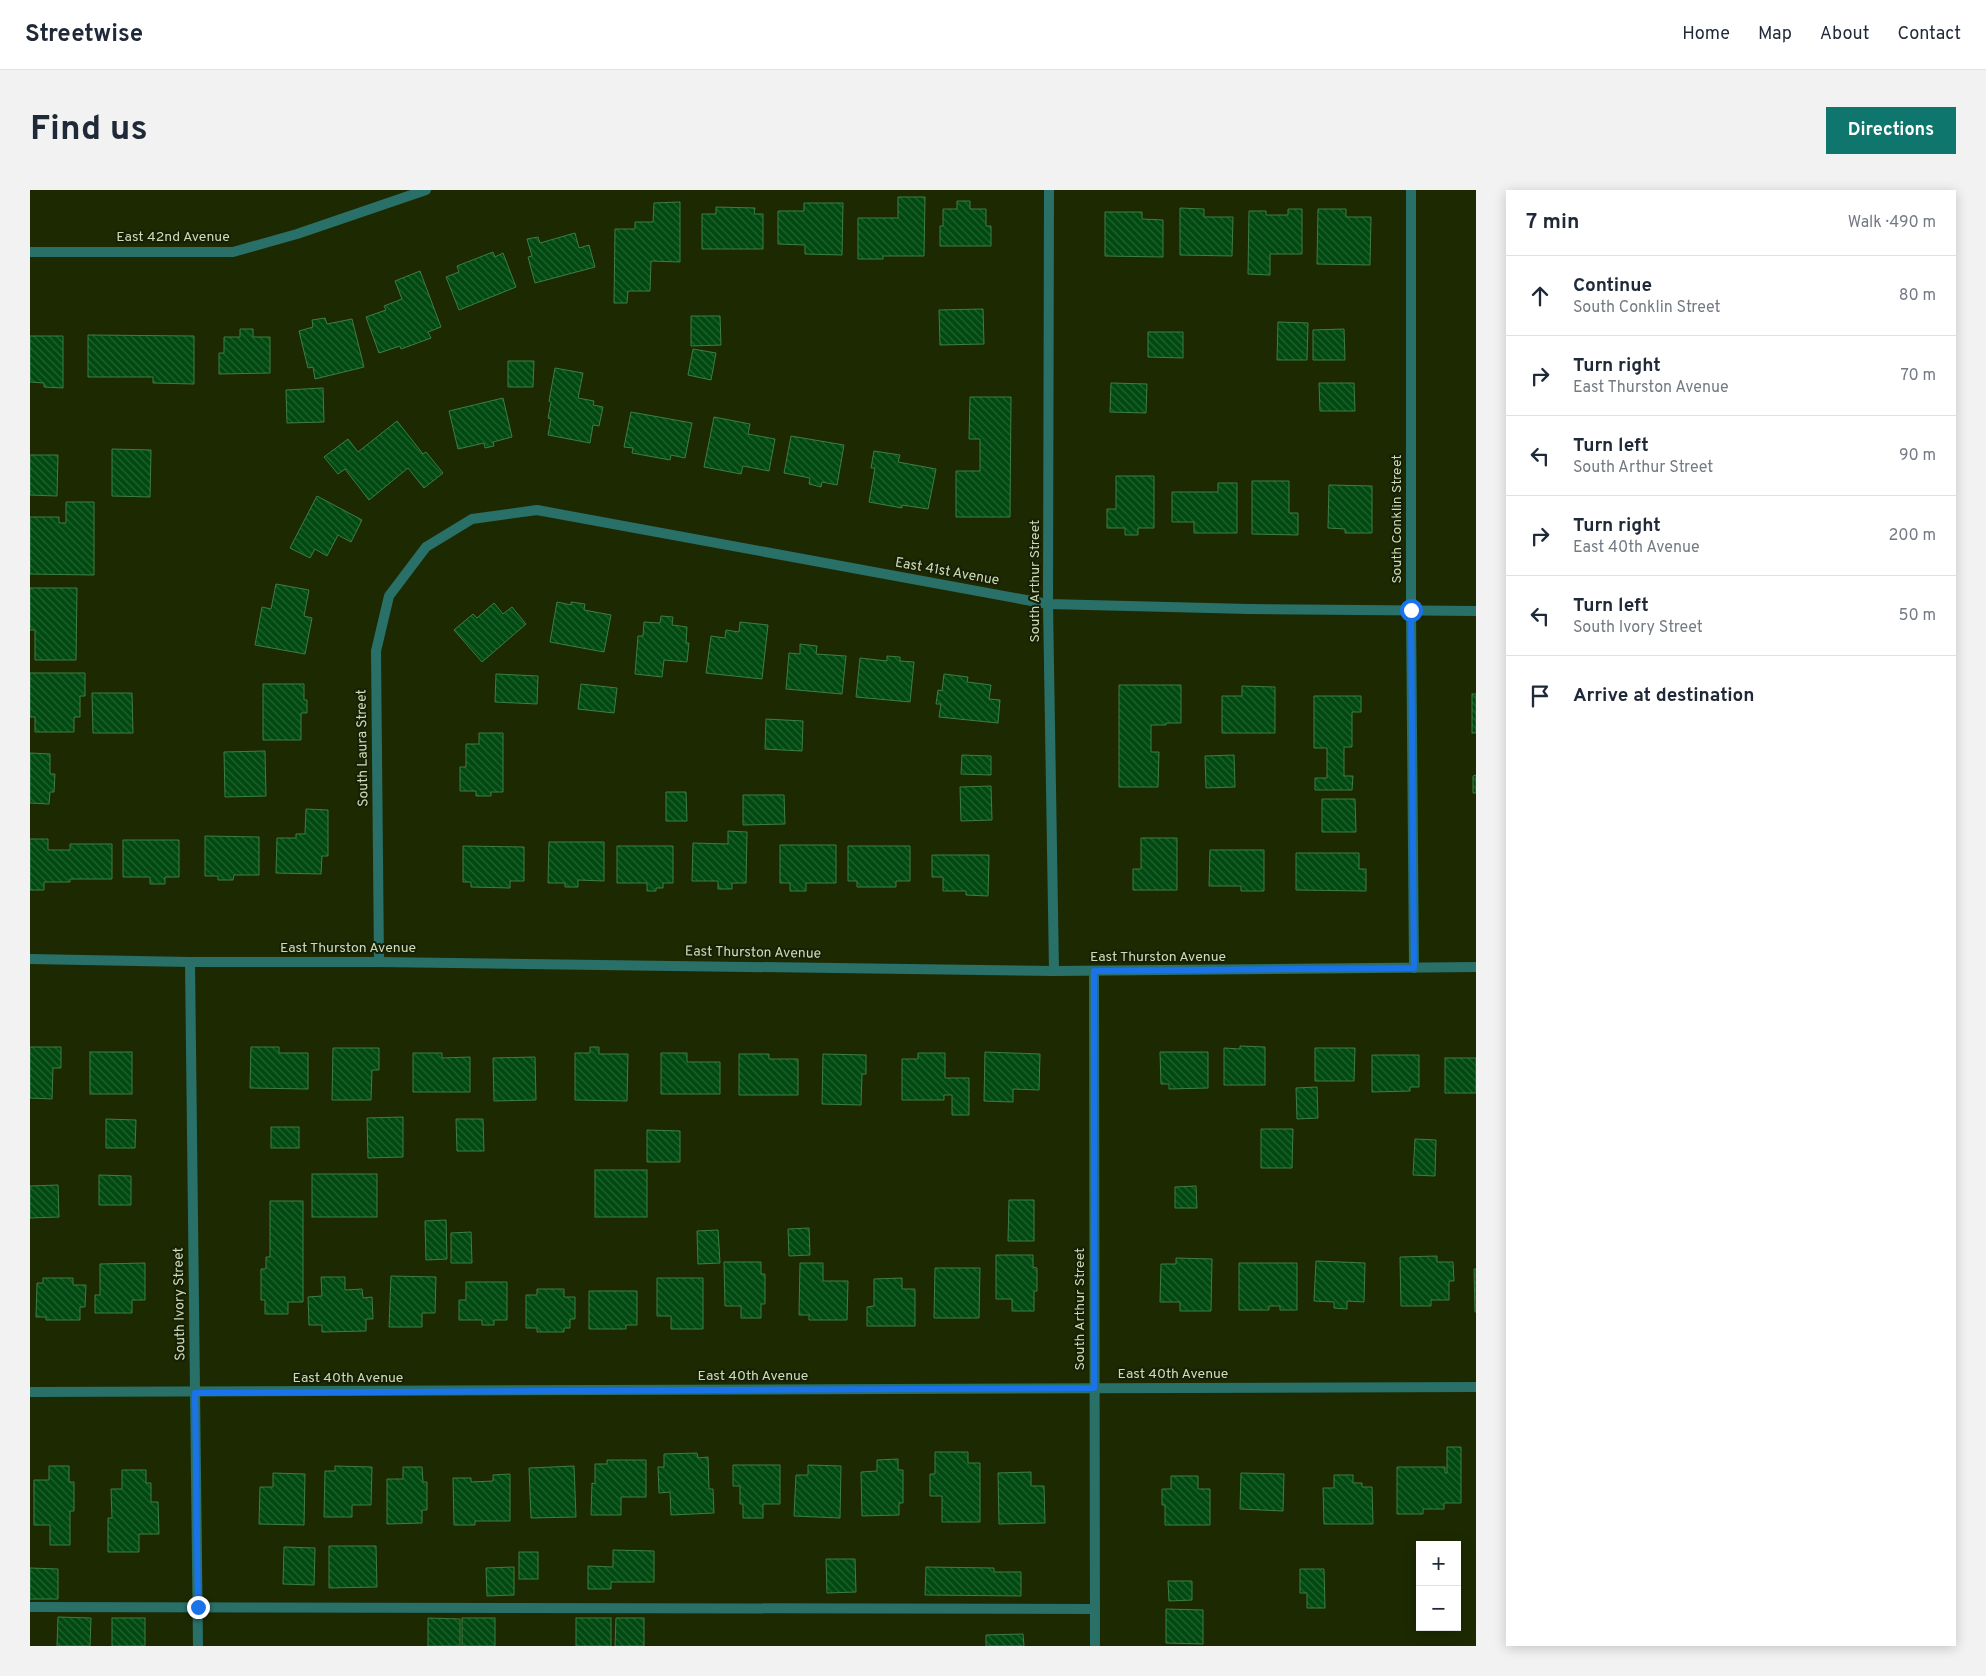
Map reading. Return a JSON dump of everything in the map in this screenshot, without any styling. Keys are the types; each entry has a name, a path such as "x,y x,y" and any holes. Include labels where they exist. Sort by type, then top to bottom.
{"street":[{"name":"East 42nd Avenue","path":"30,252 233,252 297,234 426,190"},
{"name":"South Arthur Street","path":"1049,190 1048,604 1054,971"},
{"name":"South Conklin Street","path":"1411,190 1411,610 1414,968"},
{"name":"East 41st Avenue","path":"426,547 472,518 537,510 1048,604 1249,609 1476,611"},
{"name":"South Laura Street","path":"380,962 376,650 389,596 426,547"},
{"name":"East Thurston Avenue","path":"30,959 1054,971 1476,967"},
{"name":"South Ivory Street","path":"190,962 198,1646"},
{"name":"South Arthur Street","path":"1094,971 1095,1646"},
{"name":"East 40th Avenue","path":"30,1392 195,1393 1476,1387"},
{"path":"30,1607 1095,1609"}],"building":[{"path":"898,197 925,197 924,256 883,256 883,259 858,259 858,218 898,218"},
{"path":"957,201 970,201 970,209 986,209 986,226 991,226 991,246 940,246 940,226 943,226 943,209 957,209"},
{"path":"680,202 680,262 651,261 650,291 628,291 627,303 614,303 615,229 635,229 635,222 653,222 654,203"},
{"path":"804,203 843,203 842,255 805,254 805,245 778,244 778,211 804,211"},
{"path":"716,207 755,208 754,214 763,214 763,249 702,249 702,214 716,214"},
{"path":"1180,208 1204,209 1204,217 1233,217 1232,256 1180,255"},
{"path":"1288,209 1302,209 1302,254 1270,254 1270,275 1248,274 1249,211 1266,211 1266,215 1288,215"},
{"path":"1318,209 1346,209 1346,217 1371,217 1370,265 1317,264"},
{"path":"1105,212 1142,212 1142,219 1163,220 1163,257 1105,256"},
{"path":"575,233 579,248 589,245 595,267 535,283 528,257 532,256 527,239 538,237 540,243"},
{"path":"493,252 495,257 503,253 516,287 459,310 446,277 459,272 457,266"},
{"path":"420,271 441,327 428,332 431,338 401,349 400,346 379,353 366,317 386,310 384,306 402,299 395,281"},
{"path":"983,309 984,344 940,345 939,310"},
{"path":"691,316 720,316 721,345 691,346"},
{"path":"325,318 327,324 352,319 364,367 315,379 313,367 308,368 299,331 313,327 312,320"},
{"path":"1278,322 1308,323 1307,360 1277,360"},
{"path":"240,329 253,329 253,337 270,337 270,373 219,374 219,353 224,353 224,337 240,337"},
{"path":"1344,329 1345,360 1313,360 1313,330"},
{"path":"1148,332 1183,332 1183,358 1148,357"},
{"path":"88,335 194,336 194,384 153,383 153,377 88,377"},
{"path":"30,336 63,336 63,388 44,387 44,383 30,382"},
{"path":"693,349 716,353 711,380 688,375"},
{"path":"508,361 534,361 533,387 508,387"},
{"path":"555,368 583,373 578,398 594,401 593,405 603,407 599,426 593,425 590,443 548,435 551,419 548,418 551,402 549,401"},
{"path":"1111,383 1147,384 1146,413 1110,412"},
{"path":"1319,383 1354,383 1355,411 1320,411"},
{"path":"323,388 324,422 287,423 286,390"},
{"path":"970,397 1011,397 1010,517 956,517 956,471 980,471 980,439 969,439"},
{"path":"503,398 512,437 493,442 494,446 485,448 484,443 458,449 449,411"},
{"path":"631,412 692,423 685,458 671,455 670,460 632,453 633,448 624,447"},
{"path":"714,417 750,424 748,434 775,439 769,471 743,466 741,474 704,467"},
{"path":"397,421 423,454 426,452 443,473 424,488 408,468 369,500 345,469 338,474 324,457 348,439 358,452"},
{"path":"791,436 844,445 837,485 822,482 821,487 809,484 810,478 784,473"},
{"path":"112,449 151,450 150,497 112,496"},
{"path":"874,451 900,455 898,462 936,469 928,509 902,505 902,508 869,502 875,468 871,468"},
{"path":"30,455 58,455 57,496 30,495"},
{"path":"1116,476 1154,476 1154,528 1138,528 1138,535 1125,535 1125,528 1107,528 1107,509 1116,509"},
{"path":"1252,481 1289,481 1289,513 1298,513 1298,535 1252,534"},
{"path":"1218,483 1237,483 1237,533 1194,533 1194,522 1172,522 1172,492 1218,492"},
{"path":"1329,485 1372,486 1372,533 1345,533 1345,529 1328,528"},
{"path":"317,496 362,520 351,542 338,535 327,556 315,549 310,558 290,548"},
{"path":"66,502 94,502 94,575 30,574 30,517 59,517 59,523 66,523"},
{"path":"276,584 309,590 304,616 312,618 305,654 255,645 262,607 271,609"},
{"path":"30,588 77,588 76,660 35,660 35,630 30,630"},
{"path":"557,602 571,605 571,602 585,604 584,610 611,615 604,652 550,642"},
{"path":"494,603 503,614 512,607 526,624 482,662 454,630 473,614 477,618"},
{"path":"661,616 673,617 672,625 687,627 686,643 689,643 687,662 664,660 662,677 635,674 638,636 643,636 644,622 660,623"},
{"path":"740,622 768,625 762,679 706,673 711,636 725,638 726,630 739,632"},
{"path":"800,644 817,646 816,654 846,656 842,694 786,689 789,653 800,654"},
{"path":"887,656 900,657 900,661 914,662 910,702 856,697 860,658 887,661"},
{"path":"30,673 85,673 85,696 80,696 80,717 74,717 74,732 35,732 35,717 30,717"},
{"path":"496,674 538,676 537,704 495,702"},
{"path":"944,674 968,677 967,682 991,685 989,699 1000,700 998,723 939,717 941,704 936,704 938,690 942,691"},
{"path":"263,684 304,684 304,700 307,700 307,713 301,713 301,740 263,740"},
{"path":"581,684 617,688 614,713 578,709"},
{"path":"1119,685 1181,685 1181,723 1151,725 1151,752 1159,752 1158,787 1119,787"},
{"path":"1242,686 1275,687 1275,733 1222,733 1222,696 1242,696"},
{"path":"92,693 132,693 133,733 93,733"},
{"path":"1472,694 1476,694 1476,733 1472,733"},
{"path":"1314,696 1361,696 1361,712 1352,712 1352,747 1344,747 1344,776 1353,776 1352,790 1315,790 1315,778 1327,778 1327,748 1314,748"},
{"path":"766,719 803,721 802,751 765,749"},
{"path":"479,733 503,733 503,792 491,792 491,796 476,796 476,791 460,791 460,767 466,767 466,744 479,744"},
{"path":"265,751 266,796 225,797 224,752"},
{"path":"30,753 50,754 50,774 55,774 54,792 50,792 49,804 30,803"},
{"path":"962,755 991,756 991,775 961,774"},
{"path":"1234,755 1235,787 1206,788 1205,756"},
{"path":"1476,775 1476,793 1473,793 1473,776"},
{"path":"991,786 992,820 961,821 960,787"},
{"path":"666,792 686,792 687,821 666,821"},
{"path":"743,795 784,795 785,824 743,825"},
{"path":"1322,799 1355,799 1356,832 1322,832"},
{"path":"306,809 328,810 328,856 322,856 321,874 276,873 277,838 296,838 296,834 305,834"},
{"path":"728,831 747,832 746,883 732,883 732,889 718,889 718,881 692,881 693,843 728,844"},
{"path":"205,836 259,837 259,875 234,875 233,880 218,880 218,876 205,876"},
{"path":"1141,838 1177,838 1177,890 1133,890 1133,869 1141,869"},
{"path":"30,839 48,839 48,850 70,850 70,844 112,844 112,879 70,879 70,882 44,882 44,890 30,890"},
{"path":"123,840 179,840 179,877 165,877 165,884 150,884 150,877 123,877"},
{"path":"549,842 604,842 604,881 578,880 578,887 565,887 565,883 548,883"},
{"path":"780,845 836,845 836,883 806,883 806,891 790,891 790,883 780,883"},
{"path":"463,846 524,847 524,881 510,881 510,888 471,887 471,882 463,882"},
{"path":"617,846 673,846 673,883 663,883 663,888 656,888 656,891 647,891 647,883 617,883"},
{"path":"848,846 910,846 910,881 896,881 896,887 857,887 857,881 848,881"},
{"path":"1210,850 1264,850 1264,891 1241,891 1241,886 1209,886"},
{"path":"1296,853 1359,853 1359,869 1366,869 1366,891 1296,890"},
{"path":"932,855 989,855 988,896 966,895 966,891 943,891 943,877 932,877"},
{"path":"1240,1046 1265,1047 1265,1085 1224,1085 1224,1048 1240,1049"},
{"path":"30,1047 61,1047 61,1068 53,1068 52,1099 30,1098"},
{"path":"251,1047 279,1047 279,1053 308,1053 308,1089 250,1088"},
{"path":"590,1047 599,1047 599,1054 628,1054 627,1101 575,1100 575,1053 590,1053"},
{"path":"333,1048 379,1048 379,1070 372,1070 371,1100 332,1100"},
{"path":"1315,1048 1355,1048 1354,1081 1315,1081"},
{"path":"90,1052 132,1052 132,1094 90,1094"},
{"path":"985,1052 1040,1054 1039,1090 1013,1089 1013,1102 984,1101"},
{"path":"1160,1052 1208,1052 1208,1088 1169,1089 1169,1084 1161,1084"},
{"path":"413,1053 442,1053 442,1058 470,1057 470,1092 413,1092"},
{"path":"661,1053 687,1053 687,1062 720,1062 720,1094 661,1094"},
{"path":"918,1053 945,1053 945,1078 969,1078 969,1115 952,1115 952,1095 944,1095 944,1100 902,1100 902,1059 918,1059"},
{"path":"739,1054 769,1054 769,1059 798,1059 798,1095 739,1095"},
{"path":"823,1054 866,1055 866,1074 862,1074 861,1105 822,1104"},
{"path":"1372,1055 1419,1055 1419,1087 1410,1087 1410,1091 1372,1092"},
{"path":"535,1057 536,1100 494,1101 493,1058"},
{"path":"1445,1058 1476,1058 1476,1093 1445,1093"},
{"path":"1317,1087 1318,1118 1297,1119 1296,1088"},
{"path":"403,1117 403,1157 368,1158 367,1118"},
{"path":"106,1119 136,1120 135,1148 106,1148"},
{"path":"456,1119 483,1119 484,1151 457,1151"},
{"path":"271,1127 299,1127 299,1148 271,1148"},
{"path":"1261,1129 1293,1129 1292,1168 1261,1168"},
{"path":"647,1130 680,1131 680,1162 647,1162"},
{"path":"1415,1139 1436,1140 1435,1176 1413,1175"},
{"path":"595,1170 647,1170 647,1217 595,1217"},
{"path":"312,1174 377,1174 377,1217 312,1217"},
{"path":"99,1175 131,1176 131,1205 99,1205"},
{"path":"58,1185 59,1217 30,1218 30,1186"},
{"path":"1196,1186 1197,1208 1175,1208 1175,1187"},
{"path":"1009,1200 1034,1200 1034,1241 1008,1241"},
{"path":"270,1201 303,1201 303,1302 288,1302 288,1314 265,1314 265,1300 261,1300 261,1269 266,1269 266,1257 270,1257"},
{"path":"446,1220 447,1259 426,1260 425,1221"},
{"path":"809,1228 810,1255 789,1256 788,1229"},
{"path":"718,1230 720,1263 698,1264 697,1231"},
{"path":"471,1232 472,1263 451,1263 451,1233"},
{"path":"996,1255 1033,1255 1033,1267 1037,1268 1037,1291 1034,1291 1034,1311 1012,1311 1012,1299 996,1299"},
{"path":"1437,1256 1437,1262 1453,1262 1454,1281 1449,1281 1449,1300 1431,1300 1431,1306 1401,1306 1400,1257"},
{"path":"1176,1258 1212,1259 1211,1311 1180,1311 1180,1302 1160,1302 1161,1264 1176,1264"},
{"path":"1316,1261 1365,1263 1364,1302 1347,1301 1347,1309 1334,1308 1334,1302 1314,1301"},
{"path":"724,1262 761,1262 761,1274 765,1274 765,1304 761,1304 761,1318 741,1318 741,1306 725,1306"},
{"path":"145,1263 145,1300 132,1300 132,1313 95,1313 95,1295 100,1295 100,1264"},
{"path":"800,1263 823,1263 823,1281 848,1281 847,1320 809,1320 809,1315 799,1315"},
{"path":"1239,1263 1297,1263 1297,1310 1280,1310 1280,1306 1269,1306 1269,1310 1239,1310"},
{"path":"935,1268 980,1268 979,1318 934,1318"},
{"path":"1474,1269 1476,1269 1476,1312 1475,1312"},
{"path":"391,1276 436,1277 435,1313 422,1313 422,1327 389,1327"},
{"path":"321,1277 345,1277 345,1290 362,1289 363,1298 372,1297 373,1319 366,1319 366,1331 322,1332 322,1325 309,1325 308,1297 322,1296"},
{"path":"43,1278 73,1278 73,1285 86,1285 85,1307 80,1307 80,1320 46,1320 46,1317 36,1317 37,1283 43,1283"},
{"path":"657,1278 703,1278 703,1329 671,1329 671,1316 657,1316"},
{"path":"902,1278 902,1289 915,1289 915,1326 867,1326 867,1307 874,1306 874,1279"},
{"path":"466,1282 507,1282 507,1320 494,1320 494,1325 482,1325 482,1320 459,1320 459,1300 466,1300"},
{"path":"537,1289 564,1289 564,1297 575,1297 575,1319 570,1319 570,1328 564,1328 564,1332 537,1332 537,1328 526,1328 526,1295 537,1295"},
{"path":"589,1291 637,1291 637,1325 626,1325 626,1329 589,1329"},
{"path":"1447,1447 1461,1447 1461,1503 1444,1503 1444,1509 1423,1509 1423,1514 1397,1514 1397,1467 1445,1467 1445,1473 1447,1473"},
{"path":"935,1452 968,1452 968,1463 980,1463 980,1522 942,1522 942,1496 930,1496 930,1474 935,1474"},
{"path":"697,1453 698,1458 708,1457 709,1489 713,1489 714,1513 671,1515 670,1492 659,1493 658,1467 664,1467 664,1454"},
{"path":"898,1459 898,1470 903,1470 903,1503 899,1503 899,1515 862,1516 861,1472 877,1471 877,1460"},
{"path":"607,1460 646,1460 646,1497 621,1497 621,1515 591,1515 592,1483 595,1484 595,1464 607,1464"},
{"path":"733,1465 780,1465 780,1504 763,1504 763,1518 743,1518 743,1504 740,1504 740,1486 733,1486"},
{"path":"808,1465 841,1466 840,1518 794,1516 796,1475 808,1475"},
{"path":"49,1466 69,1466 69,1482 74,1482 74,1511 70,1511 70,1545 50,1545 50,1525 34,1525 34,1480 49,1480"},
{"path":"335,1466 372,1467 371,1505 352,1505 352,1517 324,1517 325,1471 335,1471"},
{"path":"574,1466 576,1517 531,1518 529,1468"},
{"path":"403,1467 422,1467 423,1482 427,1482 427,1510 422,1510 422,1523 387,1524 387,1479 403,1479"},
{"path":"122,1470 146,1470 146,1483 151,1483 151,1502 158,1502 159,1534 139,1534 139,1552 108,1552 108,1518 112,1518 111,1489 122,1489"},
{"path":"1031,1472 1031,1486 1044,1486 1045,1523 999,1524 998,1473"},
{"path":"273,1473 305,1474 304,1525 259,1524 260,1487 273,1487"},
{"path":"1241,1473 1284,1474 1283,1511 1240,1509"},
{"path":"510,1474 510,1521 475,1521 475,1525 454,1525 453,1478 471,1478 471,1482 493,1481 493,1475"},
{"path":"1334,1475 1353,1475 1353,1483 1362,1483 1362,1487 1372,1487 1373,1524 1324,1524 1323,1488 1334,1488"},
{"path":"1171,1476 1198,1476 1198,1489 1210,1489 1210,1525 1165,1525 1165,1505 1162,1505 1162,1489 1171,1489"},
{"path":"329,1546 376,1546 377,1587 329,1588"},
{"path":"284,1547 315,1548 314,1585 283,1584"},
{"path":"613,1550 654,1551 654,1582 611,1582 611,1589 588,1589 588,1566 613,1567"},
{"path":"519,1552 538,1552 538,1579 519,1579"},
{"path":"826,1559 855,1559 856,1592 827,1593"},
{"path":"514,1567 514,1595 487,1596 486,1568"},
{"path":"926,1567 994,1568 994,1572 1021,1572 1021,1596 925,1595"},
{"path":"30,1568 58,1569 58,1599 30,1599"},
{"path":"1300,1569 1324,1569 1325,1608 1307,1608 1307,1593 1300,1593"},
{"path":"1168,1581 1192,1581 1192,1600 1169,1601"},
{"path":"1166,1609 1203,1610 1203,1644 1166,1643"},
{"path":"58,1617 91,1618 90,1646 57,1646"},
{"path":"112,1618 145,1618 145,1646 112,1646"},
{"path":"428,1618 460,1619 460,1646 428,1646"},
{"path":"462,1618 495,1618 495,1646 462,1646"},
{"path":"576,1618 611,1618 611,1646 576,1646"},
{"path":"616,1618 644,1618 644,1646 615,1646"},
{"path":"1023,1634 1024,1646 986,1646 986,1635"}],"route":[{"path":"198,1607 195,1393 1094,1388 1094,971 1414,968 1411,610"}]}
